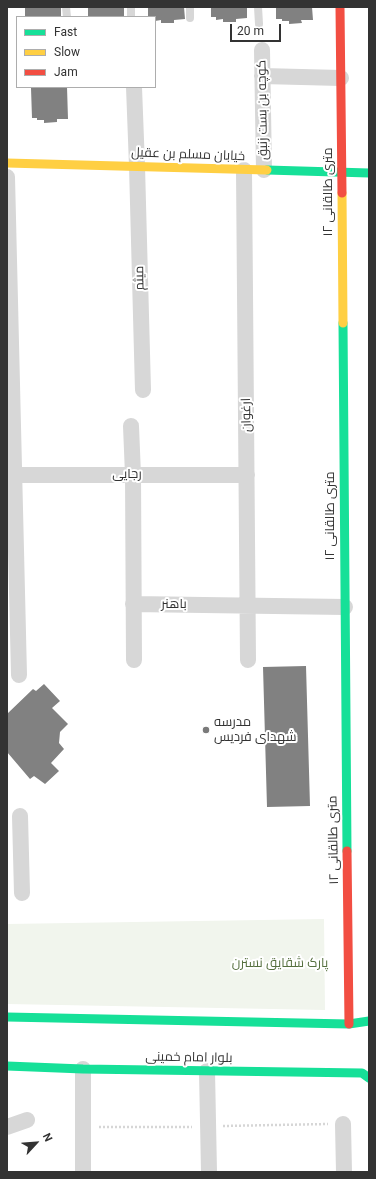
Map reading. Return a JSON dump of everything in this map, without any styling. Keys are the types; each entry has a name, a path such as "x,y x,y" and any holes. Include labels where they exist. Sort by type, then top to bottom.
{"street":[{"name":"۱۲ متری طالقانی","path":"340,7 349,1024"},
{"name":"کوچه بن بست زنبق","path":"262,50 264,170"},
{"path":"262,76 341,78"},
{"name":"میثم","path":"134,88 143,390"},
{"name":"خیابان مسلم بن عقیل","path":"7,163 369,173"},
{"name":"ارغوان","path":"244,170 248,660"},
{"path":"7,177 11,475 19,675"},
{"path":"131,426 133,475 134,660"},
{"name":"رجایی","path":"11,475 247,475"},
{"name":"باهنر","path":"133,604 345,607"},
{"path":"20,816 14,855 22,893"},
{"path":"7,1017 349,1024 369,1021"},
{"path":"349,1024 369,1030"},
{"name":"بلوار امام خمینی","path":"7,1066 83,1069 367,1073"},
{"path":"83,1069 83,1172"},
{"path":"207,1071 210,1172"},
{"path":"7,1127 27,1120"},
{"path":"343,1124 344,1172"}],"lane":[{"path":"190,7 190,18"},
{"path":"258,7 259,24"}],"green space":[{"name":"پارک شقایق نسترن","path":"324,919 325,1010 7,1004 7,924"}],"building":[{"path":"25,7 61,7 61,16 25,16"},
{"path":"88,7 124,7 124,16 88,16"},
{"path":"148,7 184,7 185,19 174,20 174,23 161,23 161,20 156,21 156,16 148,16"},
{"path":"211,7 247,7 247,18 236,19 236,22 223,22 223,19 216,20 216,17 211,17"},
{"path":"276,7 312,7 313,20 301,20 302,23 289,24 289,21 276,19"},
{"path":"31,88 67,88 68,119 57,119 57,122 44,123 44,120 32,118"},
{"path":"306,666 310,806 267,807 263,667"},
{"path":"44,684 60,701 52,708 68,724 60,732 59,743 64,749 51,763 59,771 45,784 34,776 30,779 7,752 7,714 33,689 36,691"}],"traffic: fast":[{"path":"267,170 369,173"},
{"path":"343,323 347,851"},
{"path":"7,1017 349,1024 369,1021"},
{"path":"7,1066 83,1069 362,1073 369,1078"}],"traffic: slow":[{"path":"7,163 267,170"},
{"path":"342,193 343,323"}],"traffic: jam":[{"path":"340,7 342,193"},
{"path":"347,851 349,1024"}],"place":[{"name":"مدرسه شهدای فردیس","path":"206,730"}]}
